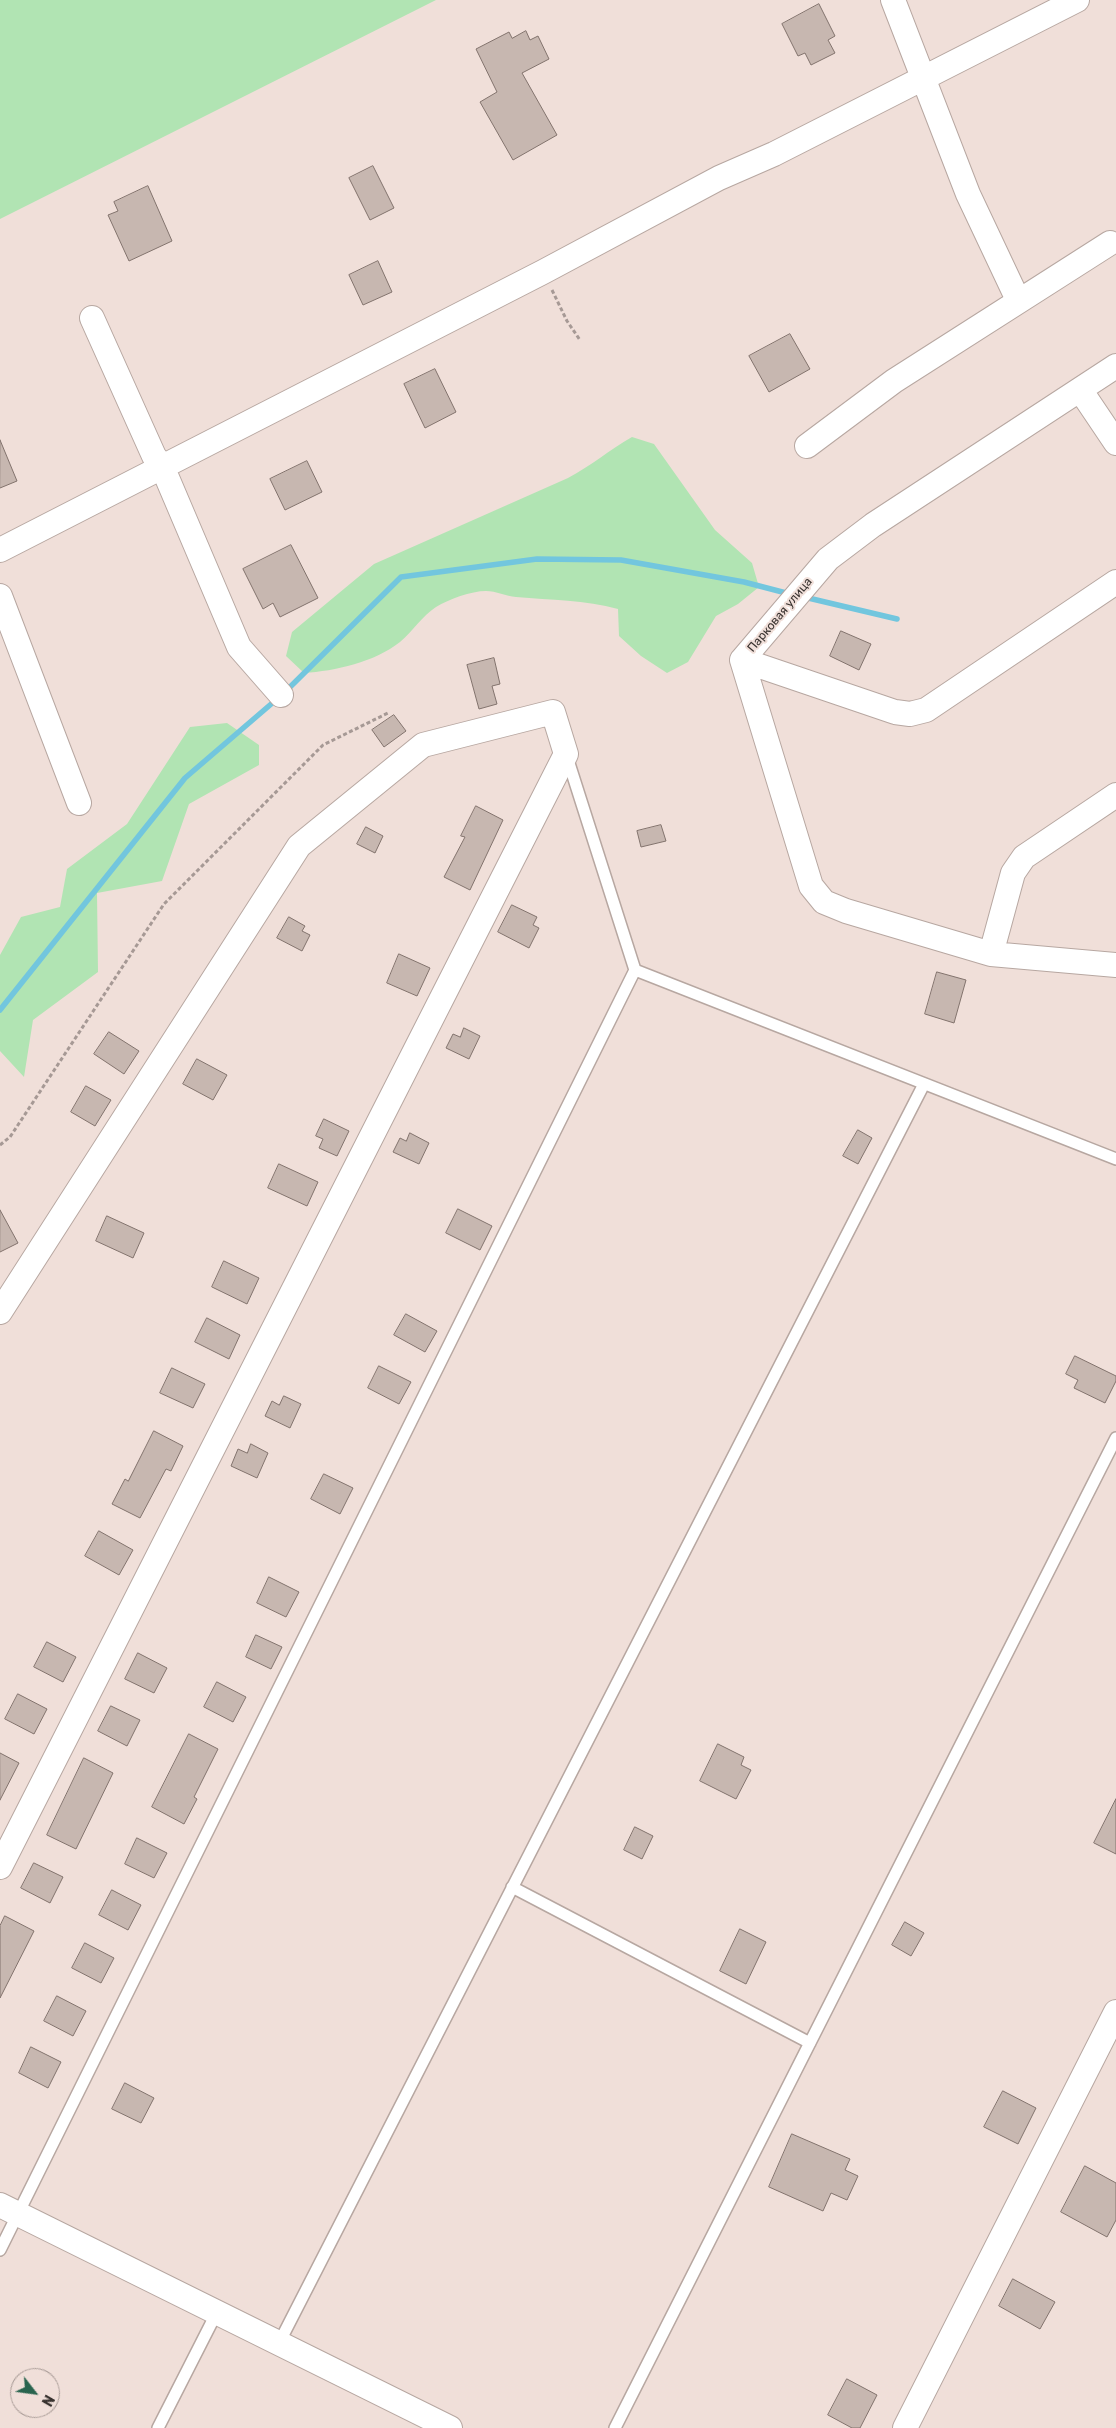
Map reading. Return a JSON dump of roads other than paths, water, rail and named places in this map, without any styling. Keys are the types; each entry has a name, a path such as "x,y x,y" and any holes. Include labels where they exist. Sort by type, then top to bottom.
{"street":[{"path":"893,0 968,194 1018,300"},
{"path":"0,550 543,272 719,178 774,154 1076,0"},
{"path":"807,446 894,380 1110,243"},
{"path":"92,318 154,456 162,466 239,647 281,695"},
{"name":"Парковая улица","path":"1116,366 1081,391 873,525 828,559 742,660 894,712 910,714 926,710 1116,582"},
{"path":"1081,391 1116,443"},
{"path":"0,596 79,803"},
{"path":"742,660 811,886 824,902 846,911 991,954 1116,965"},
{"path":"0,1867 566,754 553,712 423,745 299,846 2,1307"},
{"path":"991,954 1013,873 1024,857 1116,795"},
{"path":"905,2428 1116,2012"},
{"path":"9,2209 279,2343 422,2422 450,2428"}],"lane":[{"path":"0,2250 9,2209 635,970 566,754"},
{"path":"635,970 1116,1159"},
{"path":"279,2343 924,1084"},
{"path":"615,2428 1116,1438"},
{"path":"512,1887 810,2043"},
{"path":"158,2428 217,2312"}],"waterway":[{"path":"286,691 401,577 537,559 621,560 744,582 790,594"},
{"path":"804,597 897,619"},
{"path":"0,1010 185,778 277,699"}]}
